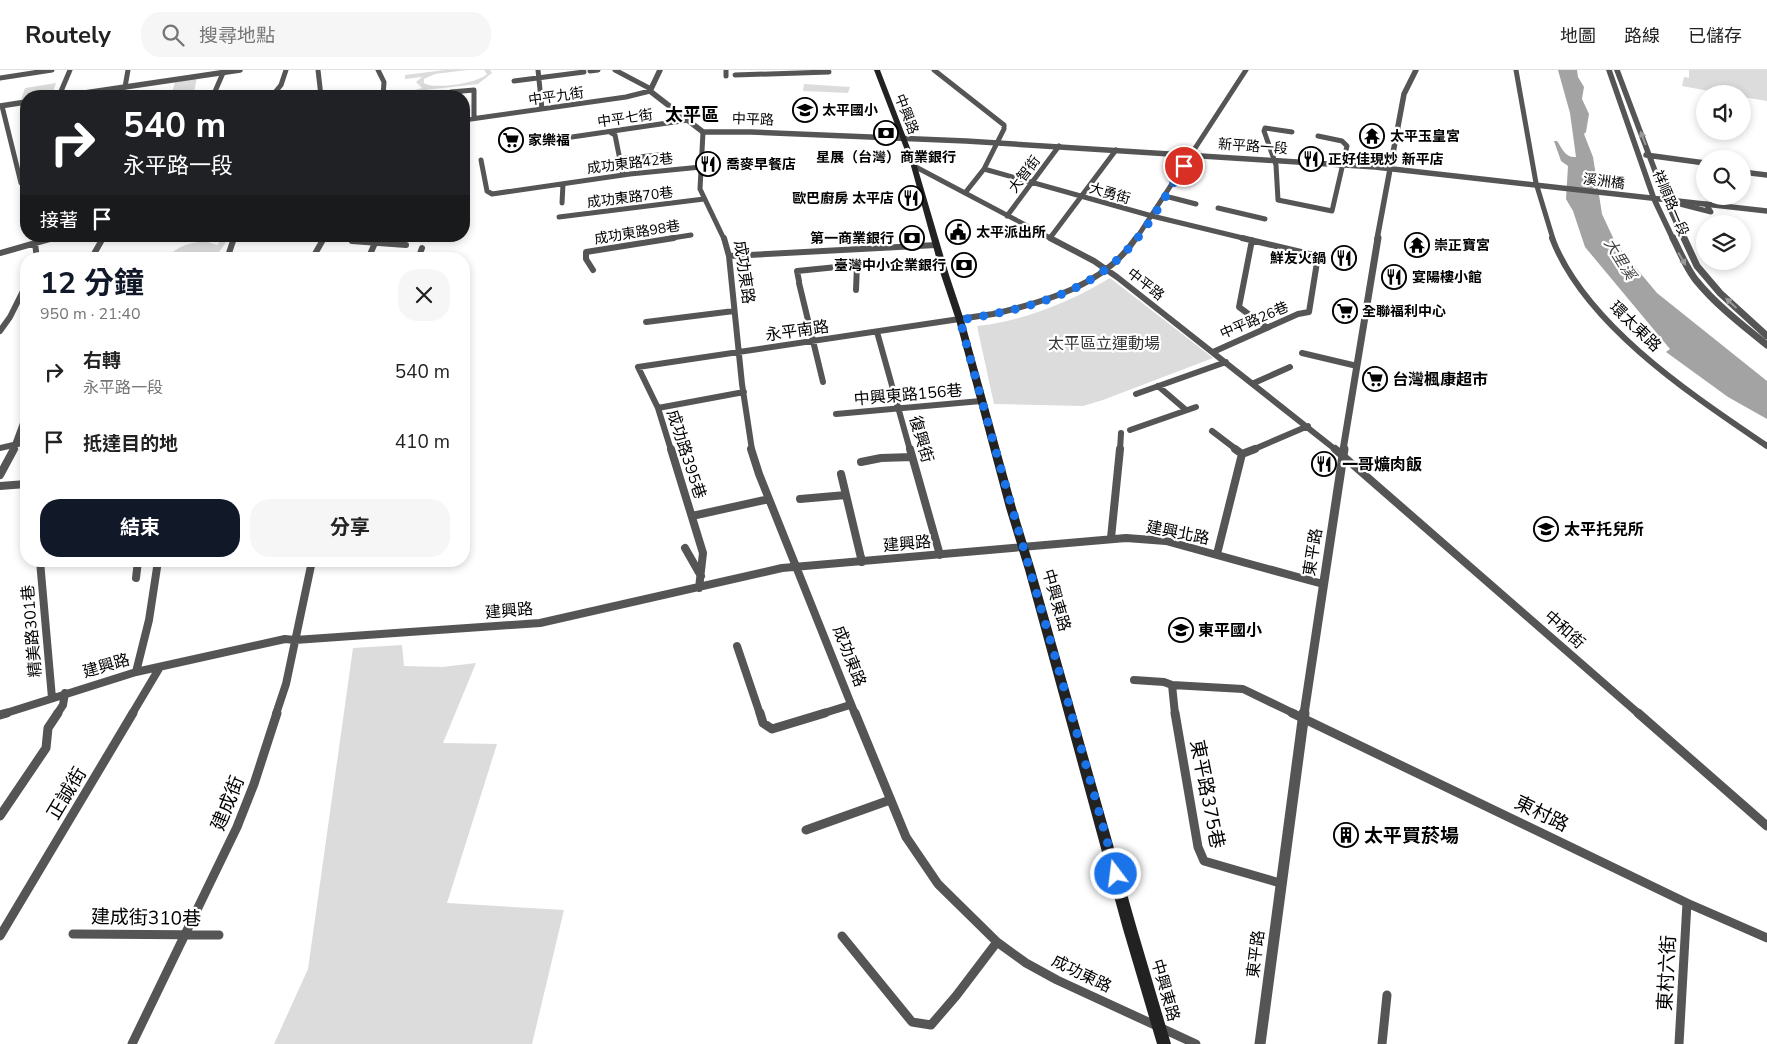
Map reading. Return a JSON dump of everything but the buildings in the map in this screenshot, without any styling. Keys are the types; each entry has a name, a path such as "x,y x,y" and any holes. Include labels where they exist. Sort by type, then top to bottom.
{"main road":[{"name":"中興路","path":"877,70 914,166"},
{"name":"中興東路","path":"914,166 960,320 981,401 1164,1044"}],"street":[{"path":"0,78 52,70"},
{"path":"62,90 70,70"},
{"path":"125,87 128,70"},
{"path":"105,90 240,70"},
{"path":"277,90 281,85 286,70"},
{"path":"318,70 321,90"},
{"path":"378,70 384,82 383,90"},
{"path":"538,70 542,109"},
{"path":"590,71 598,70"},
{"path":"615,70 649,88 650,91 703,132"},
{"path":"650,91 660,70"},
{"path":"735,76 784,72 829,72 828,70"},
{"path":"934,70 1004,125 998,143 984,169 965,193"},
{"name":"永平南路","path":"638,367 1006,312 1047,300 1079,286 1107,270 1128,249 1152,216 1246,70"},
{"name":"東平路","path":"1260,1044 1303,716 1356,366 1389,169 1404,94 1416,70"},
{"name":"祥順路一段","path":"1609,70 1654,199 1678,251 1692,274 1733,317 1767,345"},
{"name":"祥順路一段","path":"1617,70 1666,200 1690,253 1700,270 1720,293 1767,336"},
{"path":"216,90 223,72"},
{"path":"514,81 584,72"},
{"name":"環太東路","path":"1516,72 1526,129 1548,224 1557,249 1569,272 1592,302 1620,332 1662,370 1767,446"},
{"path":"470,90 474,90 474,118"},
{"name":"中平九街","path":"470,119 626,97 650,91"},
{"path":"20,103 1,106 20,179"},
{"name":"中平七街","path":"566,138 688,120"},
{"path":"0,128 7,126"},
{"path":"1292,132 1265,128 1264,133 1274,160 1278,200 1332,211 1347,146 1346,144 1318,136"},
{"path":"610,132 615,135 624,175"},
{"name":"中平路","path":"703,132 862,136"},
{"name":"成功東路","path":"703,132 700,190 724,238 728,256 751,447 769,499 798,568 850,705 906,837 938,884 996,942 1026,963 1057,980 1158,1024 1196,1044"},
{"name":"新平路一段","path":"862,136 1058,146 1342,165 1551,187"},
{"name":"大智街","path":"1007,216 1058,146"},
{"path":"1050,238 1116,150"},
{"path":"619,159 668,154"},
{"path":"1639,156 1696,164"},
{"name":"成功東路42巷","path":"481,160 487,191 491,194 624,175 701,167"},
{"name":"中平路","path":"914,166 1107,270 1254,383 1342,454"},
{"name":"大勇街","path":"984,169 1152,216 1318,256"},
{"path":"1751,171 1767,173"},
{"path":"562,203 563,184"},
{"name":"溪洲橋","path":"1551,187 1666,200"},
{"path":"1165,196 1196,204"},
{"name":"成功東路70巷","path":"559,217 704,199"},
{"path":"1666,200 1767,211"},
{"path":"1218,208 1265,219"},
{"name":"成功東路98巷","path":"593,270 586,259 586,252 691,235"},
{"path":"1252,240 1239,307 1267,328"},
{"path":"0,253 38,242"},
{"path":"364,242 406,245"},
{"path":"35,243 36,252"},
{"path":"371,252 375,243"},
{"path":"728,256 936,244"},
{"path":"421,252 422,248"},
{"name":"中平路26巷","path":"1213,352 1298,314 1309,312 1318,256"},
{"path":"823,382 797,271 857,264 856,290"},
{"path":"0,332 20,297"},
{"path":"646,322 734,311"},
{"name":"復興街","path":"877,332 940,555"},
{"path":"1302,353 1356,366"},
{"path":"1136,394 1226,362"},
{"name":"成功路395巷","path":"638,367 658,408 704,553 701,576"},
{"path":"1254,383 1290,367"},
{"path":"1158,386 1186,410"},
{"path":"658,408 744,392"},
{"name":"中興東路156巷","path":"836,414 981,401"},
{"path":"1130,430 1196,407"},
{"path":"1242,454 1308,426"},
{"path":"0,475 20,431"},
{"path":"1212,431 1242,454"},
{"path":"1111,538 1121,442 1120,432"},
{"path":"0,448 20,444"},
{"path":"1217,554 1242,454"},
{"name":"中和街","path":"1342,454 1767,826"},
{"path":"861,462 880,458 912,457"},
{"path":"841,474 862,562"},
{"path":"0,486 20,484"},
{"path":"800,499 846,494"},
{"path":"692,516 769,499"},
{"name":"建興北路","path":"1023,548 1111,538 1166,541 1324,584"},
{"path":"685,548 701,576 699,588"},
{"name":"建興路","path":"0,715 136,672 285,639 295,640 540,623 782,568 1023,548"},
{"name":"精美路301巷","path":"41,567 52,698"},
{"path":"136,578 137,567"},
{"path":"136,672 149,620 157,567"},
{"name":"建成街","path":"132,1044 185,935 192,916 237,827 254,784 283,695 311,567"},
{"path":"737,646 763,723 772,729 850,705"},
{"name":"正誠街","path":"0,936 160,667"},
{"path":"1134,680 1164,682 1172,685 1243,689 1303,716"},
{"name":"東平路375巷","path":"1172,685 1172,696 1198,847 1204,861 1280,883"},
{"path":"0,816 46,748 48,728 63,704 65,693"},
{"name":"東村路","path":"1303,716 1687,903 1767,938"},
{"path":"806,830 890,800"},
{"name":"東村六街","path":"1679,1044 1687,903"},
{"name":"建成街310巷","path":"73,934 219,936"},
{"path":"842,936 912,1022 931,1025 956,996 996,942"},
{"path":"1382,1044 1388,995"}],"green space":[{"path":"445,70 467,70 435,74 424,79 424,83 429,85 446,86 474,81 487,74 484,70 490,70 492,73 478,84 426,90 415,90 422,88 416,82 422,77 405,79 405,75"},
{"path":"1689,70 1767,70 1767,101 1751,98 1751,85 1696,85 1696,89 1682,86 1684,77 1689,78"},
{"path":"197,78 194,90 173,90 175,82"},
{"path":"56,83 54,90 24,90 25,88"},
{"path":"804,84 850,87 848,93 803,91"},
{"path":"208,242 217,245 219,242 226,242 219,252 173,252 183,246"},
{"name":"太平區立運動場","path":"1110,278 1213,358 1083,406 994,404 977,326 1012,320 1046,309 1079,295"},
{"path":"402,645 404,666 442,667 476,663 443,743 497,744 447,903 564,910 532,1044 274,1044 308,969 353,648"}],"water":[{"name":"大里溪","path":"1558,70 1577,70 1578,77 1584,87 1582,99 1589,114 1584,134 1593,157 1602,214 1616,244 1657,293 1767,381 1767,419 1728,397 1666,352 1670,349 1585,247 1573,211 1566,199 1568,166 1561,161 1554,141 1557,141 1566,154 1576,157 1570,113"}],"place":[{"name":"太平國小","path":"805,110"},
{"name":"星展（台灣）商業銀行","path":"886,133"},
{"name":"太平玉皇宮","path":"1372,136"},
{"name":"家樂福","path":"511,140"},
{"name":"正好佳現炒 新平店","path":"1311,159"},
{"name":"喬麥早餐店","path":"708,164"},
{"name":"歐巴廚房 太平店","path":"911,198"},
{"name":"太平派出所","path":"958,232"},
{"name":"第一商業銀行","path":"912,238"},
{"name":"崇正寶宮","path":"1417,245"},
{"name":"鮮友火鍋","path":"1344,258"},
{"name":"臺灣中小企業銀行","path":"964,265"},
{"name":"宴陽樓小館","path":"1394,277"},
{"name":"全聯福利中心","path":"1345,311"},
{"name":"台灣楓康超市","path":"1375,379"},
{"name":"一哥爌肉飯","path":"1324,464"},
{"name":"太平托兒所","path":"1546,529"},
{"name":"東平國小","path":"1181,630"},
{"name":"太平買菸場","path":"1346,835"}],"district":[{"name":"太平區","path":"692,115"}],"route":[{"path":"1116,874 1011,508 960,320 1006,312 1047,300 1084,284 1100,274 1112,265 1137,239 1184,166"}]}
